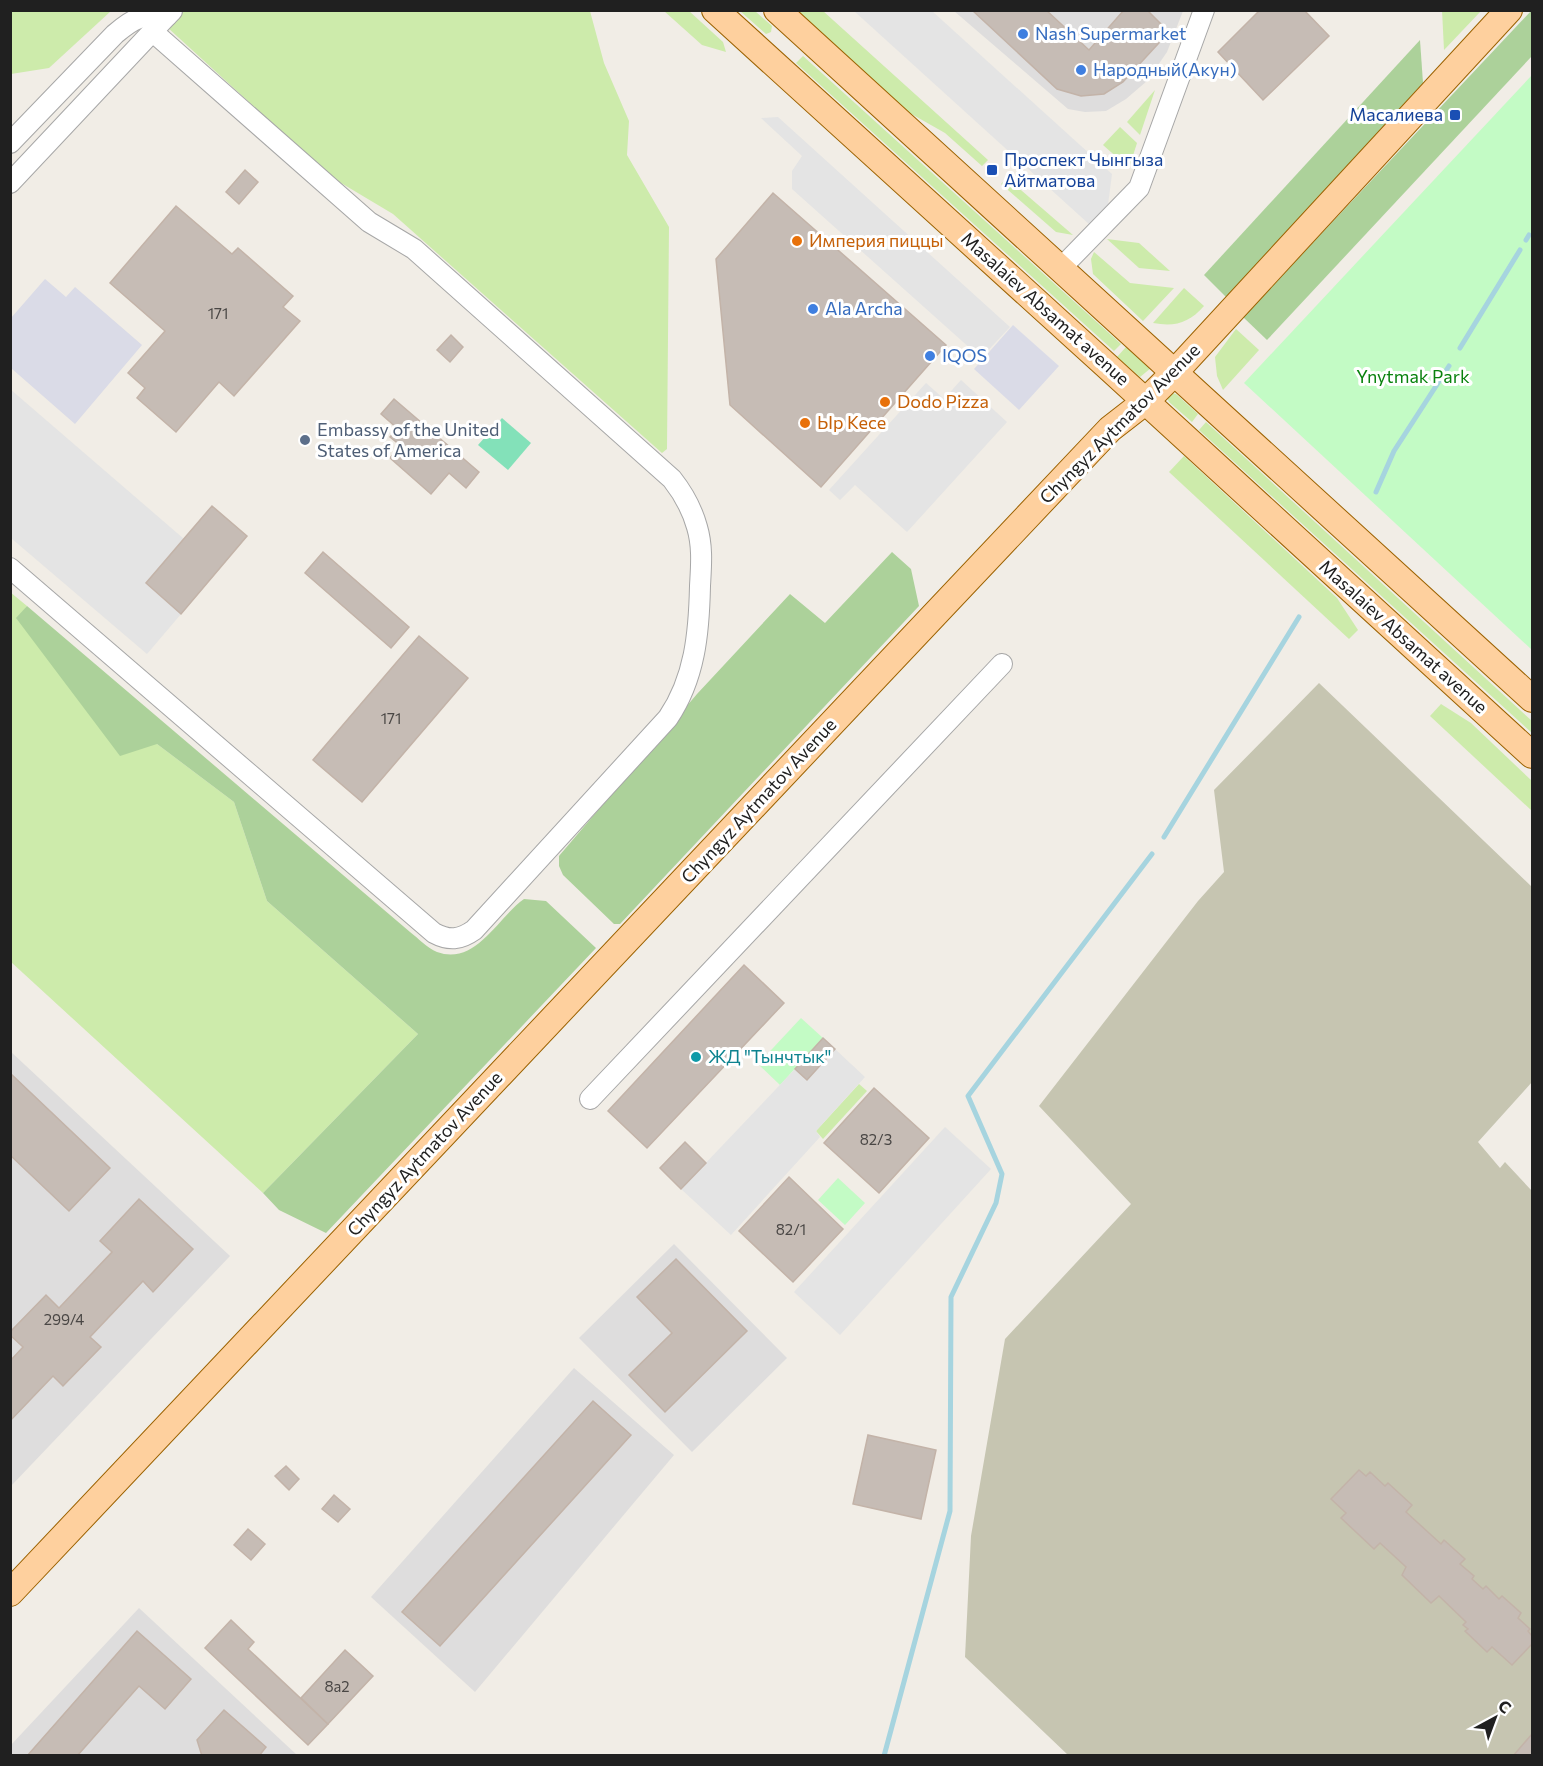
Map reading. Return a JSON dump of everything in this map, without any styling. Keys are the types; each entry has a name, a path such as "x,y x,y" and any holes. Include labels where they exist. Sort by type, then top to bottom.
{"main road":[{"name":"Masalaiev Absamat avenue","path":"715,10 1533,756"},
{"path":"777,10 1533,699"},
{"name":"Chyngyz Aytmatov Avenue","path":"10,1593 1110,429 1146,401 1174,373 1509,10"},
{"path":"769,60 797,29"}],"street":[{"path":"1061,268 1139,188 1204,10"},
{"path":"10,183 170,13"},
{"path":"10,143 131,20 143,15 170,13"},
{"path":"10,568 434,933 452,940 464,937 474,930 668,718 677,705 684,688 696,650 699,631 701,547 691,510 683,493 672,479 414,249 369,222 152,31"},
{"path":"590,1099 1002,664"}],"shaded area":[{"path":"854,11 932,11 1112,174 1108,205 1090,225"},
{"path":"954,11 1183,11 1167,52 1147,81 1126,99 1106,111 1085,112 1068,109"},
{"path":"778,117 1010,327 981,358 792,189 792,171 802,156 761,118"},
{"path":"45,279 66,297 75,287 142,345 75,424 11,368 11,318"},
{"path":"1013,325 1059,366 1019,410 974,369"},
{"path":"961,380 1007,422 907,532 855,485 840,500 829,490 926,383 944,399"},
{"path":"10,389 184,539 146,583 181,614 147,654 11,538"},
{"path":"1319,683 1532,887 1532,1082 1478,1142 1500,1168 1505,1162 1532,1191 1532,1755 1068,1755 965,1657 971,1536 1005,1339 1131,1204 1039,1106 1198,901 1224,872 1214,790"},
{"path":"835,1049 865,1077 816,1131 820,1137 731,1235 681,1189 795,1069 808,1079"},
{"path":"10,1051 230,1256 11,1486 10,1486"},
{"path":"945,1127 991,1169 840,1335 794,1292"},
{"path":"674,1244 787,1358 692,1452 579,1338"},
{"path":"574,1368 674,1455 475,1692 371,1597"},
{"path":"139,1608 297,1755 11,1756 10,1746"}],"green space":[{"path":"183,10 590,11 604,63 629,121 627,155 669,227 667,449 662,453 393,214 331,177 167,27"},
{"path":"1442,10 1481,10 1444,50"},
{"path":"10,11 111,11 49,68 11,74"},
{"path":"664,11 689,11 723,42 726,52 702,45"},
{"path":"740,11 755,11 772,26 771,32 766,34"},
{"path":"797,11 823,11 988,160 982,166 945,133 908,112"},
{"path":"1531,11 1532,56 1267,340 1243,317"},
{"path":"1420,40 1423,83 1227,298 1204,275"},
{"path":"803,56 1121,344 1114,351 796,63"},
{"name":"Ynytmak Park","path":"1532,75 1532,650 1244,383"},
{"path":"1155,90 1140,135 1127,122"},
{"path":"1120,127 1137,143 1129,168 1103,145"},
{"path":"1007,178 1073,235 1056,232 1001,184"},
{"path":"1107,239 1139,243 1170,271 1139,268"},
{"path":"1094,252 1130,283 1174,288 1143,321 1093,274 1091,259"},
{"path":"1184,288 1204,306 1187,320 1175,324 1153,323"},
{"path":"1236,329 1259,350 1223,390 1217,376 1215,357"},
{"path":"1126,347 1151,368 1140,377 1117,357"},
{"path":"1171,393 1176,394 1198,414 1192,422 1169,402 1167,398"},
{"path":"502,418 531,443 508,470 478,445"},
{"path":"1206,422 1532,721 1532,733 1199,430"},
{"path":"1184,456 1337,598 1358,630 1349,639 1169,472"},
{"path":"892,552 911,569 919,606 620,924 614,924 563,875 559,866 559,856 697,694 790,594 825,623"},
{"path":"10,592 27,606 17,619 157,744 234,802 267,901 418,1034 263,1193 11,962"},
{"path":"27,606 433,950 451,954 463,952 475,946 524,899 546,901 596,948 326,1233 279,1210 263,1193 418,1034 267,901 234,802 157,744 120,756 16,618"},
{"path":"1441,704 1471,723 1532,781 1532,811 1430,716"},
{"path":"801,1018 823,1038 780,1085 758,1064"},
{"path":"859,1084 867,1091 823,1139 816,1131"},
{"path":"838,1178 865,1203 845,1225 818,1200"}],"building":[{"path":"972,10 1046,10 1089,50 1124,10 1147,10 1169,32 1123,82 1104,94 1081,96 1057,89"},
{"path":"1260,10 1304,10 1329,36 1263,100 1218,52"},
{"path":"245,170 258,182 239,204 226,192"},
{"name":"Ala Archa","path":"773,193 946,345 821,487 730,405 716,259"},
{"path":"176,206 232,254 238,248 293,296 283,307 300,321 234,396 219,382 176,432 137,398 145,388 128,373 165,331 110,283"},
{"path":"451,335 463,347 450,362 437,350"},
{"path":"394,399 479,472 466,488 449,473 431,494 390,458 401,446 390,437 398,429 381,414"},
{"path":"212,506 247,536 181,614 146,583"},
{"path":"323,552 409,627 391,648 305,573"},
{"path":"419,636 468,678 362,802 313,760"},
{"name":"ЖД \"Тынчтык\"","path":"744,965 784,1003 647,1148 608,1111"},
{"path":"823,1038 835,1049 807,1080 795,1069"},
{"path":"10,1073 110,1168 69,1211 10,1155"},
{"path":"874,1088 929,1138 879,1193 824,1143"},
{"path":"685,1142 706,1163 681,1189 660,1168"},
{"path":"789,1177 843,1229 793,1282 739,1231"},
{"path":"139,1199 193,1249 153,1292 143,1281 90,1337 101,1347 63,1386 53,1376 10,1421 10,1361 23,1347 10,1335 10,1332 46,1295 59,1308 112,1252 100,1241"},
{"path":"676,1259 747,1331 665,1412 629,1375 672,1333 637,1297"},
{"path":"593,1401 631,1435 440,1646 402,1612"},
{"path":"868,1435 936,1450 921,1519 853,1504"},
{"path":"286,1466 299,1479 289,1490 275,1476"},
{"path":"1359,1470 1366,1476 1370,1472 1385,1486 1388,1483 1412,1505 1406,1512 1441,1544 1444,1540 1465,1559 1460,1564 1474,1576 1472,1579 1483,1589 1486,1586 1499,1599 1502,1596 1521,1613 1518,1618 1530,1629 1528,1631 1532,1636 1532,1644 1512,1665 1492,1647 1487,1652 1465,1631 1468,1629 1463,1625 1466,1622 1439,1596 1431,1603 1402,1575 1406,1567 1380,1543 1374,1549 1341,1518 1346,1513 1331,1499"},
{"path":"334,1495 350,1509 338,1522 322,1509"},
{"path":"248,1529 265,1544 251,1560 234,1545"},
{"path":"231,1620 254,1642 248,1649 328,1724 308,1745 205,1648"},
{"path":"137,1631 191,1679 165,1709 139,1686 77,1756 27,1756"},
{"path":"345,1650 373,1676 328,1724 301,1698"},
{"path":"224,1710 266,1747 259,1756 202,1756 197,1740"},
{"path":"1532,1734 1532,1756 1513,1756"}],"waterway":[{"path":"1526,240 1529,235"},
{"path":"1460,348 1520,250"},
{"path":"1376,492 1394,451 1449,366"},
{"path":"1164,837 1299,617"},
{"path":"884,1756 950,1511 951,1297 996,1203 1002,1174 968,1096 1152,854"}],"place":[{"name":"Nash Supermarket","path":"1023,34"},
{"name":"Народный(Акун)","path":"1081,70"},
{"name":"Масалиева","path":"1455,115"},
{"name":"Проспект Чынгыза Айтматова","path":"992,170"},
{"name":"Империя пиццы","path":"797,241"},
{"name":"Ala Archa","path":"813,309"},
{"name":"IQOS","path":"930,356"},
{"name":"Dodo Pizza","path":"885,402"},
{"name":"Ыр Кесе","path":"805,423"},
{"name":"Embassy of the United States of America","path":"305,440"},
{"name":"ЖД \"Тынчтык\"","path":"696,1057"}]}
